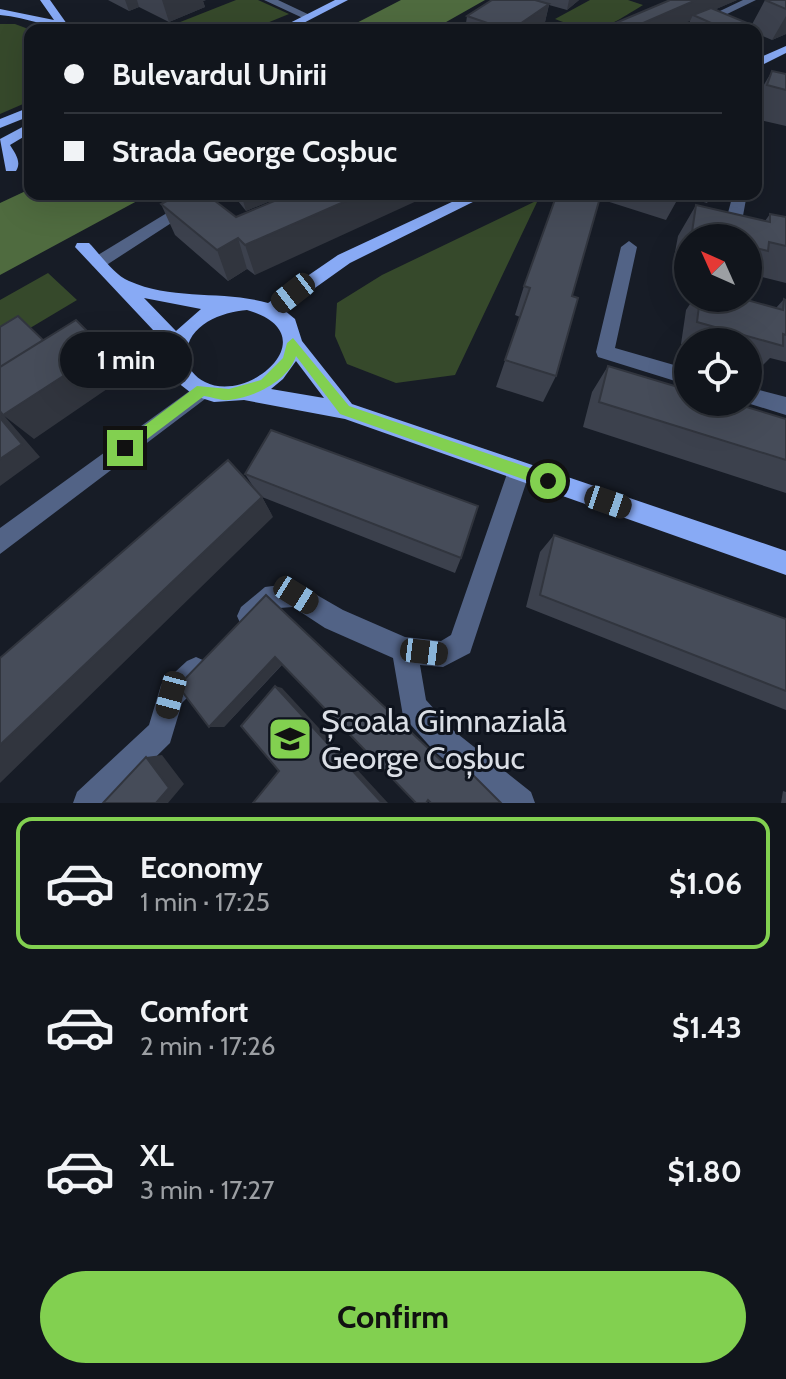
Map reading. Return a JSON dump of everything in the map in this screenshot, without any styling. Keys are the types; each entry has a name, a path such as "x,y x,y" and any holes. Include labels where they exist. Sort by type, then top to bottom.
{"main road":[{"path":"0,9 13,0"},
{"path":"45,0 62,24"},
{"path":"294,24 343,0"},
{"path":"0,9 62,24"},
{"path":"762,61 786,49"},
{"path":"0,124 24,114"},
{"path":"7,166 10,155 2,143 24,130"},
{"path":"272,309 344,259 469,200"},
{"path":"83,247 126,287 178,344"},
{"path":"126,287 177,300 260,305 272,309 288,323 293,343 345,410"},
{"path":"233,304 199,318 178,344 180,371 192,385 202,390 214,394 243,392 345,410 786,563"},
{"path":"243,392 275,377 288,361 293,343"}],"street":[{"path":"269,0 309,17"},
{"path":"698,24 751,0"},
{"path":"99,262 199,200"},
{"path":"739,200 733,224 786,237"},
{"path":"629,247 605,352 674,373"},
{"path":"0,542 202,390"},
{"path":"762,399 786,406"},
{"path":"88,803 160,733 171,695 274,596 296,595 334,619 405,650 443,654 461,644 519,471"},
{"path":"405,650 413,706 444,741 520,803"}],"shaded area":[{"path":"236,0 258,0 289,14 265,24 175,24"},
{"path":"401,0 485,0 443,24 355,24"},
{"path":"590,0 628,0 643,5 610,24 570,24 555,19"},
{"path":"0,24 15,24 24,27 24,104 0,114"},
{"path":"24,192 24,200 139,200 0,275 0,203"},
{"path":"538,200 455,375 396,383 347,364 335,336 337,303 382,275"},
{"path":"48,273 77,300 0,346 0,300"}],"building":[{"path":"492,0 535,0 549,4 520,24 490,24 467,16"},
{"path":"670,0 696,0 641,24 613,24"},
{"path":"765,0 786,0 786,9"},
{"path":"711,8 750,24 713,24 693,15"},
{"path":"772,71 786,74 786,90 767,85"},
{"path":"169,200 214,200 236,217 277,200 348,200 245,245 238,238 217,250 161,204"},
{"path":"555,200 599,200 572,296 578,298 556,376 505,360 530,288 524,286"},
{"path":"696,205 770,222 770,214 786,217 786,246 769,242 768,251 762,250 762,224 693,224"},
{"path":"786,300 783,346 762,340 762,328 718,328 697,322 698,312 762,312 762,304 783,310"},
{"path":"18,316 43,340 0,367 0,327"},
{"path":"76,320 105,349 3,415 0,411 0,367"},
{"path":"608,366 674,386 674,416 762,416 762,412 786,419 786,460 599,402"},
{"path":"0,418 22,444 0,459"},
{"path":"271,430 478,506 461,558 245,474"},
{"path":"228,460 262,497 0,745 0,658"},
{"path":"554,535 786,619 786,691 540,595"},
{"path":"266,595 449,768 457,759 501,803 431,803 428,800 426,803 416,803 275,657 209,727 178,686"},
{"path":"275,686 382,803 253,803 279,771 241,726"},
{"path":"146,757 169,788 156,803 103,803"}],"place":[{"name":"Școala Gimnazială George Coșbuc","path":"290,739"}],"route":[{"path":"125,448 202,390 229,395 265,384 288,361 293,343 345,410 548,481"}]}
